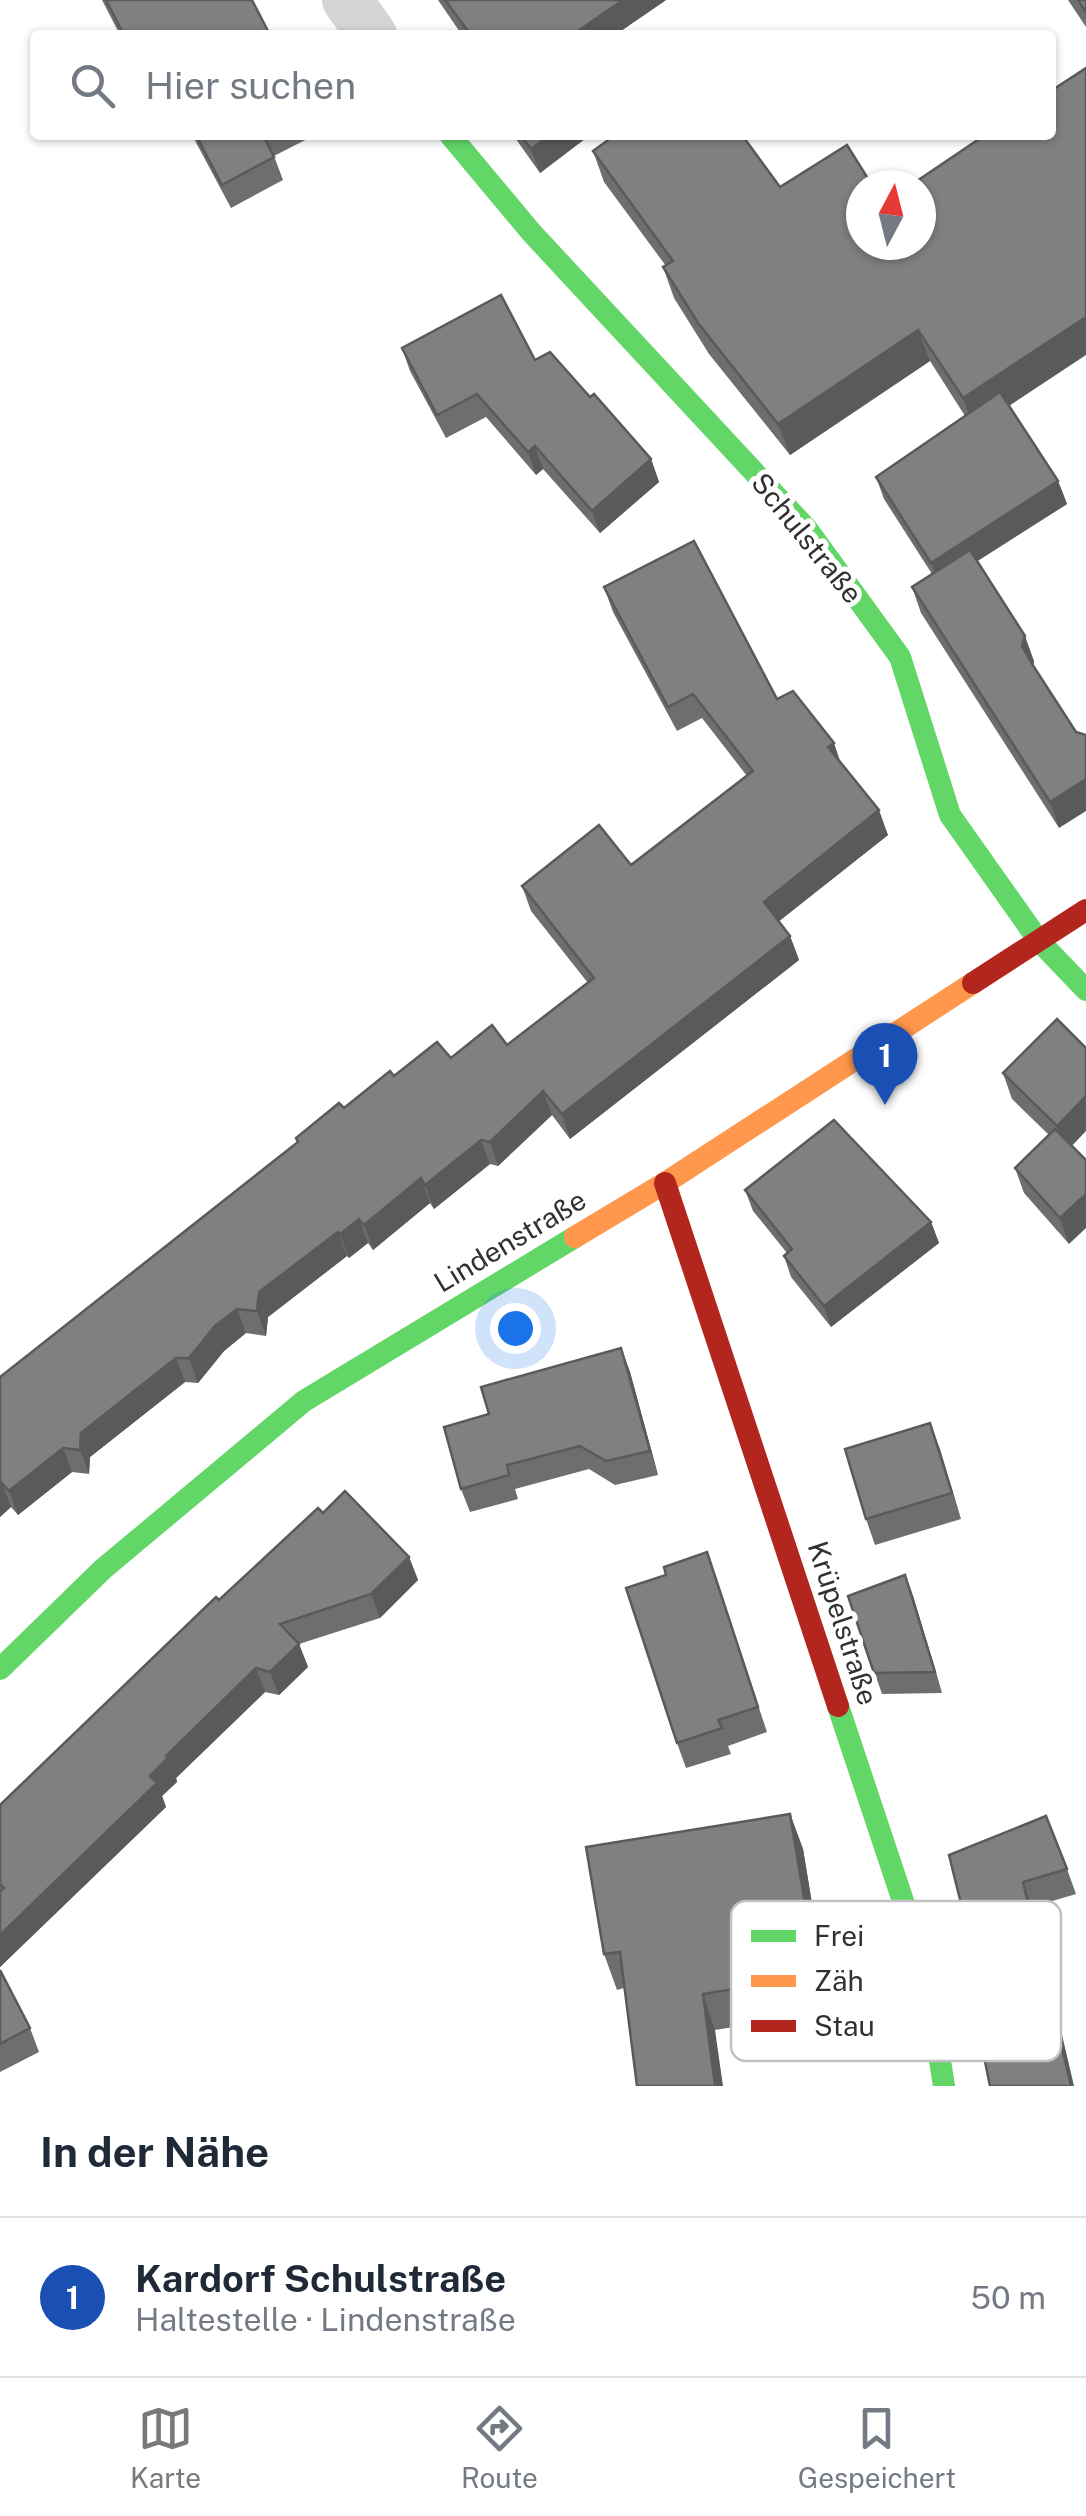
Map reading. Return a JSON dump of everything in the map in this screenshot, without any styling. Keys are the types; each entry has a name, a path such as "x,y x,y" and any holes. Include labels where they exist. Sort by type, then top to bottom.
{"street":[{"path":"348,0 369,30"},
{"name":"Schulstraße","path":"454,140 530,232 807,529 900,657 950,815 1039,942 1086,990"},
{"name":"Lindenstraße","path":"0,1668 104,1569 304,1401 665,1183 1086,910"},
{"name":"Krüpelstraße","path":"665,1183 903,1901"},
{"name":"Krüpelstraße","path":"940,2061 944,2086"}],"building":[{"path":"106,0 252,0 267,30 121,30"},
{"path":"445,0 623,0 579,30 467,30"},
{"path":"1086,68 1086,317 963,398 918,330 778,424 698,323 663,267 673,261 593,151 608,140 746,140 780,187 847,145 863,170 846,170 846,260 936,260 933,170 978,140 1056,140 1056,88"},
{"path":"199,140 266,140 274,157 222,185"},
{"path":"525,140 543,140 531,149"},
{"path":"501,295 535,360 550,352 590,397 594,394 651,459 592,511 535,446 528,452 477,394 437,415 402,348"},
{"path":"1000,392 1058,481 931,563 876,477"},
{"path":"694,541 777,699 793,691 834,743 828,747 879,810 764,902 790,936 562,1114 543,1091 490,1142 481,1140 425,1185 421,1178 364,1225 359,1219 338,1232 259,1292 257,1311 237,1309 215,1326 189,1358 176,1358 81,1433 80,1450 63,1448 9,1491 0,1485 0,1377 298,1142 296,1138 339,1103 344,1108 390,1071 394,1076 437,1042 451,1058 492,1025 507,1045 594,978 522,886 599,825 631,865 753,771 693,694 668,707 604,587"},
{"path":"970,550 1025,636 1022,646 1034,667 1076,732 1086,735 1086,779 1050,802 912,587"},
{"path":"1057,1019 1086,1048 1086,1096 1057,1126 1003,1073"},
{"path":"834,1120 931,1222 824,1306 784,1256 792,1249 745,1190"},
{"path":"1055,1129 1086,1160 1086,1194 1060,1218 1015,1168"},
{"path":"621,1348 650,1451 606,1461 580,1446 507,1465 509,1475 461,1489 444,1427 489,1414 481,1387"},
{"path":"930,1423 952,1493 866,1519 845,1449"},
{"path":"345,1491 409,1557 371,1594 280,1624 299,1644 270,1672 256,1668 166,1756 150,1776 157,1783 0,1935 0,1891 4,1888 0,1884 0,1805 216,1597 219,1600 318,1508 323,1513"},
{"path":"707,1552 758,1707 718,1720 722,1728 677,1743 626,1588 666,1575 664,1567"},
{"path":"905,1575 935,1672 874,1673 848,1596"},
{"path":"790,1814 804,1901 731,1901 731,1989 703,1994 715,2086 637,2086 620,1952 604,1954 586,1847"},
{"path":"1046,1816 1067,1869 1023,1882 1027,1901 960,1901 949,1855"},
{"path":"0,1970 30,2028 0,2044"},
{"path":"1061,2044 1071,2086 990,2086 985,2061 1061,2061"}],"traffic: fast":[{"path":"454,140 531,232 807,529 900,657 950,815 1039,941 1086,990"},
{"path":"0,1669 103,1569 304,1401 575,1237"},
{"path":"838,1706 903,1901"},
{"path":"940,2061 944,2086"}],"traffic: slow":[{"path":"575,1237 973,983"}],"traffic: jam":[{"path":"973,983 1086,910"},
{"path":"665,1183 838,1706"}],"place":[{"name":"Kardorf Schulstraße","path":"885,1105"}]}
